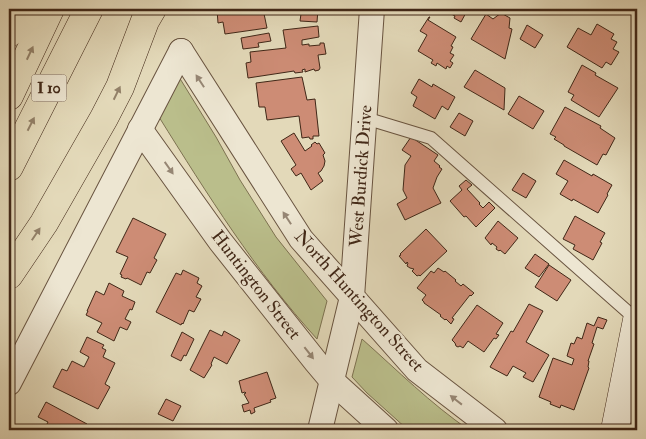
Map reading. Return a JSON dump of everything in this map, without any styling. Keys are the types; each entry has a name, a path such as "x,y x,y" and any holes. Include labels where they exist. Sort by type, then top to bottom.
{"highway":[{"path":"9,34 21,9"},
{"path":"9,96 50,9"},
{"name":"I 10","path":"9,167 88,9"},
{"path":"9,274 44,223 104,118 120,87 145,21 152,9"}],"street":[{"name":"West Burdick Drive","path":"320,430 352,297 372,9"},
{"name":"North Huntington Street","path":"140,128 181,51 301,239 417,370 495,430"},
{"name":"Huntington Street","path":"140,128 220,241 332,381 386,430"},
{"path":"9,384 140,128"},
{"path":"615,430 637,320"}],"lane":[{"path":"365,118 431,138 637,320"}],"green space":[{"path":"179,77 276,237 327,301 317,339 273,287 233,232 159,117"},
{"path":"362,339 428,398 469,430 407,429 352,377"}],"building":[{"path":"263,9 267,28 225,34 223,22 218,23 217,10"},
{"path":"292,9 318,9 317,22 300,21 301,14 292,11"},
{"path":"442,9 468,9 461,22 454,18 455,16"},
{"path":"501,13 510,18 509,28 512,29 505,59 471,39 486,14 493,19"},
{"path":"429,17 428,20 456,37 451,46 453,47 450,53 454,55 450,61 453,63 450,68 447,66 446,69 437,63 436,66 431,63 433,60 418,51 427,35 420,31"},
{"path":"597,24 614,34 611,39 617,42 613,49 619,52 611,65 606,62 602,68 567,47 578,28 591,35"},
{"path":"527,25 543,35 535,48 520,39"},
{"path":"318,26 319,37 302,40 302,45 320,45 320,43 324,43 326,54 318,55 319,70 315,71 314,69 305,72 305,69 302,70 303,72 295,73 294,71 248,78 246,63 251,62 250,52 286,48 283,30"},
{"path":"269,33 271,41 258,43 259,47 243,49 241,38"},
{"path":"582,65 618,88 599,117 571,100 574,95 568,92"},
{"path":"475,70 505,88 504,110 464,87"},
{"path":"302,77 307,100 315,99 319,136 313,136 313,139 309,137 302,138 299,116 267,120 265,107 259,107 256,83"},
{"path":"419,79 432,87 433,84 455,97 448,110 442,106 435,119 413,106 417,97 411,93"},
{"path":"519,96 544,111 533,129 508,114"},
{"path":"565,107 601,126 600,128 615,138 606,155 603,154 597,165 564,146 554,139 556,137 550,134"},
{"path":"459,113 473,121 465,136 450,127"},
{"path":"294,133 305,151 315,142 319,143 325,153 323,155 324,166 318,173 323,181 311,190 301,173 296,176 291,169 296,165 281,141"},
{"path":"411,137 438,155 434,161 442,169 433,188 441,203 405,220 397,204 407,198 403,190 405,165 411,156 402,150"},
{"path":"564,160 612,185 598,213 560,194 568,181 556,174"},
{"path":"523,173 536,181 526,198 512,190"},
{"path":"466,180 472,185 467,189 483,208 489,202 495,208 476,227 450,201 462,190 459,186"},
{"path":"575,216 605,233 593,260 573,249 575,245 563,239"},
{"path":"133,218 166,234 154,258 157,260 150,273 147,272 141,285 121,277 122,275 120,274 128,257 116,252"},
{"path":"498,221 518,238 505,254 496,249 497,247 492,243 491,245 485,238"},
{"path":"426,229 447,251 420,276 417,276 412,271 414,269 407,266 408,263 406,264 399,256"},
{"path":"535,254 549,264 539,277 525,268"},
{"path":"549,265 571,280 557,301 535,287"},
{"path":"438,268 445,271 461,286 463,284 474,293 470,295 452,318 454,319 451,324 424,303 422,300 426,295 417,288 431,271 434,273"},
{"path":"183,270 199,278 197,283 202,286 196,297 201,299 194,312 189,310 181,325 156,312 176,273 181,275"},
{"path":"109,283 124,291 122,296 135,302 125,319 131,322 127,330 120,327 114,341 97,332 102,323 86,315 96,291 104,295"},
{"path":"529,304 543,311 526,342 549,355 533,382 523,377 526,373 513,366 507,376 490,367"},
{"path":"477,305 503,323 496,334 499,335 496,339 494,338 484,352 468,341 463,348 456,346 452,340"},
{"path":"598,317 607,320 603,329 597,327 588,361 589,368 574,410 561,405 560,408 539,397 553,358 572,365 574,359 567,356 571,343 574,344 577,337 582,339 587,323 594,326"},
{"path":"210,330 222,336 224,331 240,340 227,364 214,357 212,365 204,378 190,370"},
{"path":"182,332 194,339 186,356 184,355 181,361 171,356"},
{"path":"87,337 104,345 102,348 106,350 103,357 115,363 105,384 110,387 98,409 53,387 62,369 67,371 72,361 84,367 89,357 80,352"},
{"path":"267,372 276,398 270,400 271,402 254,408 255,412 251,414 250,410 244,412 242,405 249,403 244,394 246,393 242,393 239,381"},
{"path":"166,399 181,406 173,421 158,414"},
{"path":"46,402 87,424 84,430 44,430 48,422 38,417"}]}
